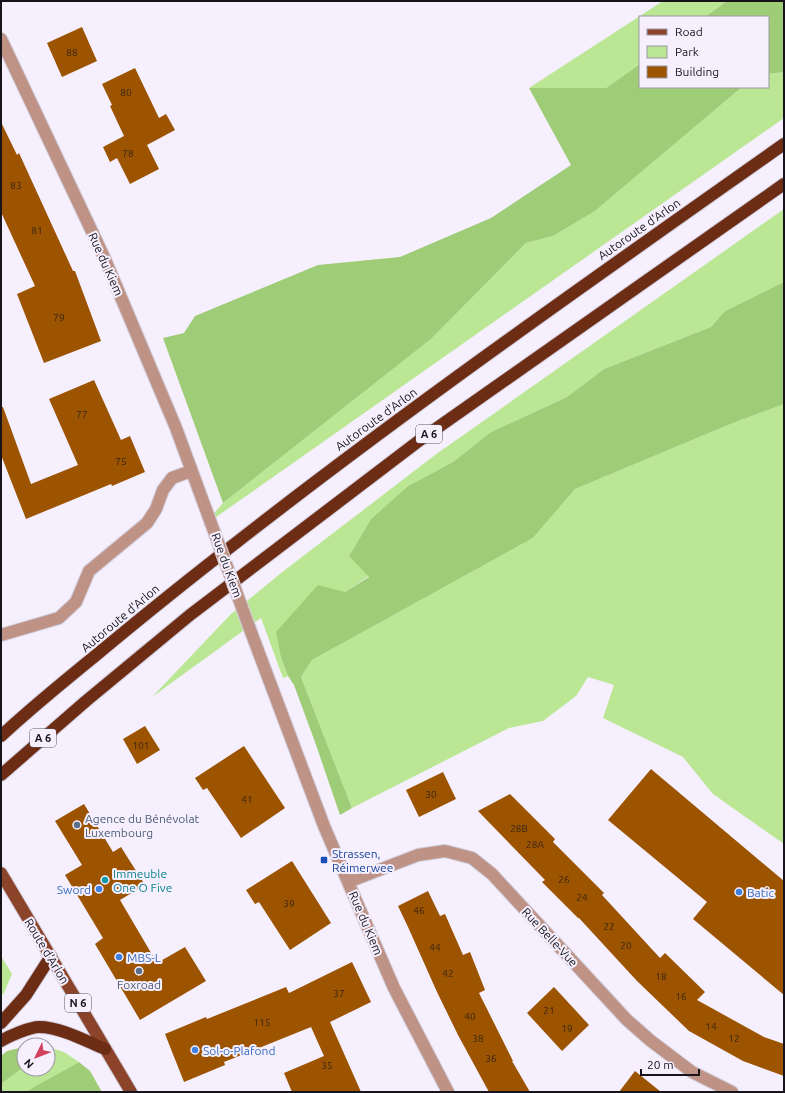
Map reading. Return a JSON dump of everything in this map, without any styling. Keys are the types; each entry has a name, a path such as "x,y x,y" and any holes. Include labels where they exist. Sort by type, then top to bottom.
{"highway":[{"name":"Autoroute d'Arlon","path":"1,736 172,593 387,427 784,144"},
{"name":"A 6","path":"1,775 86,701 190,615 420,440 784,184"},
{"path":"1,733 13,725"},
{"path":"1,1023 26,995 50,956"},
{"path":"1,1041 10,1035 38,1027 57,1030 105,1049"}],"main road":[{"name":"Route d'Arlon","path":"1,873 131,1092"}],"street":[{"name":"Rue du Kiem","path":"1,39 104,257 173,421 324,826 394,988 448,1092"},
{"path":"1,635 58,618 76,602 89,571 147,523 156,509 163,490 172,478 191,471"},
{"name":"Rue Belle-Vue","path":"348,882 418,855 446,851 472,858 492,874 627,1020 651,1041 692,1072 732,1092"}],"green space":[{"path":"663,1 727,1 706,16 640,16"},
{"path":"727,1 784,1 784,72 769,74 769,16 706,16"},
{"path":"639,17 639,65 606,88 529,88"},
{"path":"639,65 639,88 741,88 595,211 553,236 526,243 431,339 223,503 163,338 184,333 195,316 318,265 400,257 491,218 571,165 529,88 606,88"},
{"path":"784,72 784,118 202,527 223,503 431,339 526,243 553,236 595,211 741,88 769,88 769,74"},
{"path":"784,209 784,282 725,311 711,327 604,369 567,397 491,432 453,462 408,486 371,519 349,556 369,576 345,592 281,657 288,676 283,678 261,618 152,697 231,614 281,573 435,455"},
{"path":"784,282 784,404 733,423 575,489 533,538 312,660 301,677 352,808 340,815 294,685 288,676 281,657 276,632 318,585 345,592 369,577 349,556 371,519 408,486 453,462 491,432 567,397 604,369 711,327 725,311"},
{"path":"784,404 784,844 713,794 683,757 603,718 614,685 588,677 576,696 543,721 509,728 352,808 301,677 312,660 533,538 575,489 733,423"},
{"path":"1,956 12,974 4,993 1,996"},
{"path":"16,1049 16,1073 1,1084 1,1056 7,1051"},
{"path":"56,1050 64,1052 79,1062 56,1075"},
{"path":"79,1062 90,1071 102,1092 25,1092 52,1077 56,1077 56,1075"},
{"path":"16,1073 16,1077 52,1077 25,1092 1,1092 1,1084"}],"building":[{"path":"82,27 97,61 62,77 47,43"},
{"path":"135,68 159,118 166,114 175,130 147,145 159,169 130,184 117,158 110,162 103,147 124,136 110,106 112,105 102,84"},
{"path":"1,122 17,155 19,153 73,271 75,271 101,341 44,363 17,294 35,286 1,212"},
{"path":"94,380 121,440 130,436 145,472 112,486 111,484 26,519 1,455 1,407 3,407 31,484 78,465 49,399"},
{"path":"145,726 160,750 137,764 123,739"},
{"path":"244,746 285,808 241,838 207,788 203,790 195,778"},
{"name":"Batic","path":"651,769 784,881 784,995 693,919 707,902 608,820"},
{"path":"443,772 456,799 419,817 406,790"},
{"path":"510,794 555,839 553,842 604,893 602,895 660,958 665,953 705,992 697,1000 764,1037 784,1044 784,1076 743,1061 689,1031 637,981 579,918 542,882 545,880 478,811"},
{"path":"84,804 113,852 121,847 145,885 120,900 157,963 185,947 206,981 140,1020 95,944 103,938 65,875 82,865 55,821"},
{"path":"292,861 331,923 290,950 259,902 255,904 246,890"},
{"path":"428,891 440,916 445,914 463,955 470,952 485,990 479,993 512,1061 530,1092 489,1092 458,1035 398,906"},
{"path":"352,962 371,1002 330,1022 361,1092 292,1092 284,1073 324,1056 311,1027 224,1062 225,1065 184,1082 165,1034 206,1017 207,1019 286,987 289,993"},
{"path":"554,987 589,1025 562,1051 527,1013"},
{"path":"635,1071 661,1092 619,1092"}],"place":[{"name":"Agence du Bénévolat Luxembourg","path":"77,825"},
{"name":"Strassen, Réimerwee","path":"324,860"},
{"name":"Immeuble One O Five","path":"105,880"},
{"name":"Sword","path":"99,889"},
{"name":"Batic","path":"739,892"},
{"name":"MBS-L","path":"119,957"},
{"name":"Foxroad","path":"139,971"},
{"name":"Sol-o-Plafond","path":"195,1050"}]}
